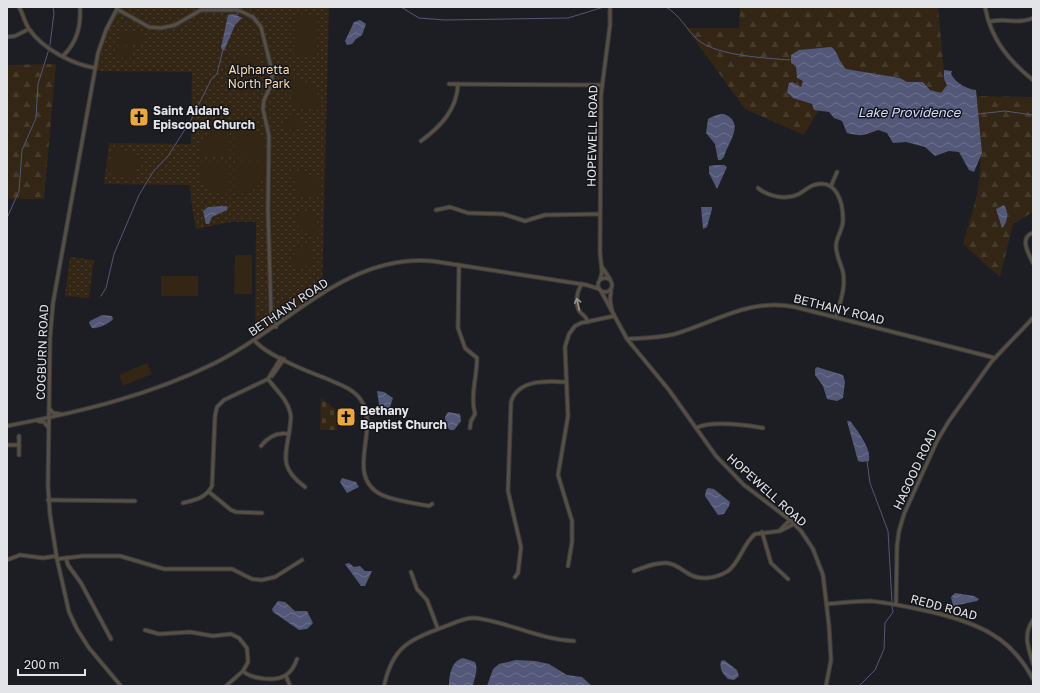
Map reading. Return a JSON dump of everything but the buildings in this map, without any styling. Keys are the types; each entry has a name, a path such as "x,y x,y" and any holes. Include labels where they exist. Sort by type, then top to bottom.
{"street":[{"path":"19,7 29,29 43,43 74,62 95,68"},
{"path":"63,56 77,36 80,20 80,7"},
{"name":"HOPEWELL ROAD","path":"600,281 602,265 600,214 601,85 610,24 610,7"},
{"path":"985,7 995,38 1004,52 1033,80"},
{"path":"117,8 149,27 161,28 175,25 201,10 238,10 253,17 261,28 272,71 272,82 264,100 263,109 269,136 268,209 271,312 276,327"},
{"name":"COGBURN ROAD","path":"117,8 101,41 95,68 52,303 48,418 48,500 56,558 69,612 88,648 122,686"},
{"path":"989,22 1001,19 1021,22 1033,18"},
{"path":"7,37 15,36 29,29"},
{"path":"449,84 601,85"},
{"path":"421,141 440,126 451,110 456,97 458,84"},
{"path":"830,186 837,172"},
{"path":"758,188 769,195 786,196 797,194 815,185 830,186 837,191 840,197 843,220 836,244 844,280 843,291 836,317"},
{"path":"436,210 450,207 468,213 503,214 525,221 545,215 600,214"},
{"path":"1032,233 1028,236 1026,243 1033,263"},
{"name":"BETHANY ROAD","path":"7,426 103,406 193,373 255,341 318,295 349,278 388,263 413,260 458,264 582,284 600,290"},
{"path":"458,264 458,328 464,348 477,358 477,379 473,398 475,414 471,421 470,428"},
{"name":"HOPEWELL ROAD","path":"602,265 611,280"},
{"path":"604,278 611,280 611,289 608,292 600,290 600,281 604,278"},
{"name":"BETHANY ROAD","path":"587,285 600,281"},
{"path":"582,284 577,298 579,309 586,316 588,322"},
{"name":"HOPEWELL ROAD","path":"611,289 609,294 613,314"},
{"name":"HOPEWELL ROAD","path":"600,290 627,338 669,390 716,456 733,475 790,520 808,541 818,560 823,575 827,604 831,660 826,686"},
{"name":"BETHANY ROAD","path":"627,338 670,335 746,308 762,305 786,305 994,358"},
{"path":"568,566 572,542 572,521 558,475 568,416 564,351 568,338 575,326 613,314"},
{"path":"994,358 1033,318"},
{"path":"255,341 282,358 346,387 360,399 366,409 368,420 363,473 372,488 386,496 429,506 432,504"},
{"path":"183,503 202,497 209,492 213,480 215,416 217,407 224,400 269,378 282,358"},
{"name":"HAGOOD ROAD","path":"896,604 897,542 904,514 942,432 994,358"},
{"path":"269,378 288,406 291,416 286,457 289,474 305,487"},
{"path":"515,577 518,573 521,548 508,491 511,402 518,390 527,384 566,382"},
{"path":"49,406 53,413 65,415"},
{"path":"35,421 43,422 48,427"},
{"path":"696,428 702,426 734,424 763,428"},
{"path":"262,446 273,436 283,433 289,434"},
{"path":"19,436 19,455"},
{"path":"7,445 19,445"},
{"path":"209,492 230,510 236,512 262,513"},
{"path":"48,500 135,501"},
{"path":"779,531 790,520"},
{"path":"634,571 655,564 666,563 674,565 697,577 706,578 719,575 733,566 745,545 753,535 762,532 779,531 794,524"},
{"path":"762,532 771,563 788,579"},
{"path":"7,560 20,555 43,558 120,556 164,569 232,569 252,579 262,580 275,577 302,560"},
{"path":"66,558 68,565 81,583 111,639"},
{"path":"411,572 417,589 427,600 438,629"},
{"name":"REDD ROAD","path":"827,604 868,601 896,604 960,619 984,628 1008,646 1032,676"},
{"path":"384,686 390,665 401,648 415,638 465,619 473,618 549,638 574,641"},
{"path":"1033,620 1028,630 1026,640 1033,664"},
{"path":"145,630 159,634 190,632 213,636 233,635 241,640 248,652 248,662 243,671 226,686"},
{"path":"243,671 248,676 255,677 275,678 286,676 292,670 297,659"},
{"path":"286,676 290,686"}],"green space":[{"name":"Alpharetta North Park","path":"118,7 329,7 322,292 255,338 256,222 230,222 196,229 190,185 104,184 109,143 191,144 192,72 93,71 102,43"},
{"path":"740,7 938,7 944,73 947,85 941,93 935,92 923,82 907,82 900,78 846,69 842,66 836,50 823,48 799,50 797,78 803,81 801,87 794,83 787,92 790,96 812,104 814,110 819,110 804,135 745,109 686,28 739,28"},
{"path":"295,14 318,15 317,55 294,55"},
{"path":"120,31 143,31 143,43 120,43"},
{"path":"115,46 132,46 132,58 116,58"},
{"path":"238,55 256,55 256,93 239,93"},
{"path":"56,64 44,199 7,199 7,65"},
{"path":"294,78 300,79 314,88 319,98 320,110 292,106"},
{"path":"974,96 1033,97 1033,212 1013,224 1000,277 963,244 975,202 980,177 980,142"},
{"path":"291,113 298,118 303,126 293,130 283,126"},
{"path":"234,124 248,127 258,134 265,145 267,159 236,158 234,156"},
{"path":"230,126 230,157 198,157 201,146 209,137 219,130"},
{"path":"113,147 137,154 140,165 137,167 134,179 110,174 108,172"},
{"path":"198,162 230,163 230,194 222,194 210,190 206,186 199,170"},
{"path":"267,162 264,176 258,186 253,190 241,194 234,194 234,163"},
{"path":"293,171 308,174 316,179 322,193 298,198 296,196"},
{"path":"315,211 319,234 314,235 306,233 299,227 294,215"},
{"path":"310,243 315,264 293,269 292,260 295,252 301,246"},
{"path":"235,255 252,255 252,294 234,294"},
{"path":"70,257 94,260 89,298 65,296"},
{"path":"161,276 198,276 198,296 161,296"},
{"path":"147,363 152,374 123,386 119,375"},
{"path":"321,398 335,409 337,430 320,430"}],"water":[{"path":"234,14 242,18 235,25 224,51 221,48 228,15"},
{"path":"360,20 366,24 362,35 352,44 347,45 345,41 354,22"},
{"name":"Lake Providence","path":"831,47 836,51 841,64 846,69 900,78 907,82 923,82 930,90 941,93 947,85 944,79 944,70 952,71 951,74 958,83 976,90 982,153 974,172 969,170 959,152 949,151 935,156 925,147 906,142 893,143 887,133 878,130 863,135 847,133 842,121 834,118 829,112 814,110 812,104 793,98 787,92 789,83 792,82 801,87 803,81 797,78 796,66 791,63 791,55 799,50"},
{"path":"724,114 734,122 735,128 724,157 721,160 718,160 715,144 706,133 708,119 716,115"},
{"path":"724,165 727,167 717,189 709,173 709,166"},
{"path":"1004,205 1007,211 1007,217 1006,223 1002,228 996,209"},
{"path":"208,207 228,207 227,210 212,217 209,224 206,224 203,211"},
{"path":"701,207 712,207 707,227 703,229"},
{"path":"102,315 112,316 113,319 103,326 92,328 89,323 90,321"},
{"path":"817,367 843,375 845,382 843,398 837,401 827,399 823,386 815,375 815,369"},
{"path":"377,391 384,392 393,398 389,410 380,411"},
{"path":"448,412 460,414 461,421 454,430 450,430 446,426 445,417"},
{"path":"847,421 850,421 866,445 869,461 858,461"},
{"path":"342,478 356,482 359,487 347,493 340,482"},
{"path":"708,488 714,489 730,502 724,514 718,515 705,496"},
{"path":"349,563 354,567 360,566 365,571 372,571 365,586 361,586 345,564"},
{"path":"955,593 974,596 979,599 977,601 953,606 951,597"},
{"path":"278,601 285,602 295,611 307,611 313,623 307,629 299,630 273,612 272,609"},
{"path":"463,658 475,662 476,671 473,686 449,686 450,674 453,666 456,662"},
{"path":"516,660 535,661 549,664 567,675 582,677 592,686 487,686 493,669 499,664"},
{"path":"724,660 737,670 739,676 734,680 728,679 722,671 721,661"}],"waterway":[{"path":"50,45 54,13 53,7"},
{"path":"236,15 242,7"},
{"path":"401,7 419,18 445,20 568,18 604,7"},
{"path":"666,7 679,18 698,40 717,50 755,57 790,60"},
{"path":"7,218 19,191 22,150 36,118 38,84 49,49"},
{"path":"101,296 106,288 114,254 139,195 153,172 168,156 191,120 212,78 217,74 223,49"},
{"path":"978,114 1005,111 1033,115"},
{"path":"867,461 870,483 888,531 892,603"},
{"path":"859,686 875,670 884,649 885,623 893,612 892,606"}],"place":[{"name":"Saint Aidan's Episcopal Church","path":"139,117"},
{"name":"Bethany Baptist Church","path":"346,417"}]}
